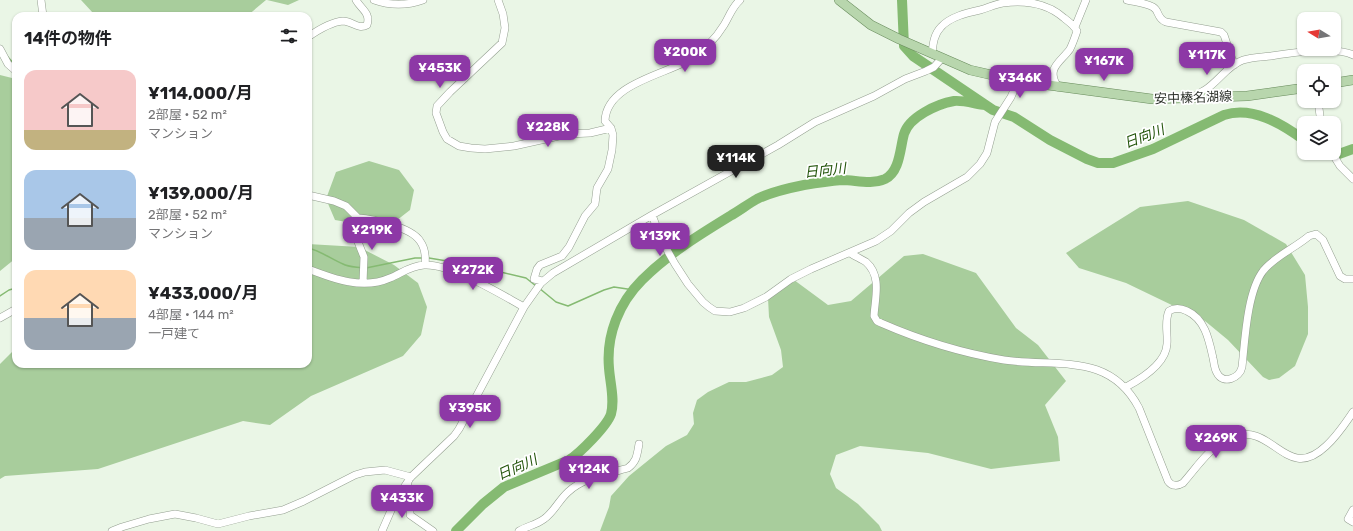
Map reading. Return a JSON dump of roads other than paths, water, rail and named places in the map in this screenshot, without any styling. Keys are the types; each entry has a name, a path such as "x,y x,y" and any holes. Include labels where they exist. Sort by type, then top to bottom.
{"main road":[{"name":"安中榛名湖線","path":"839,0 871,25 899,39 978,73 1018,81 1152,99 1193,99 1247,96 1297,89"},
{"path":"1341,82 1353,80"}],"street":[{"path":"41,0 42,12"},
{"path":"312,35 331,24 340,22 350,22 358,27 367,25 368,18 366,12 356,0"},
{"path":"374,0 394,5 404,5 423,0"},
{"path":"498,0 503,14 505,28 502,43 437,106 436,113 443,132 447,138 459,146 485,148 514,146 568,134 590,133 611,128"},
{"path":"540,284 534,279 537,269 540,265 562,256 569,247 585,216 595,204 597,188 608,169 613,135 611,128 605,121 608,107 614,99 636,84 686,62 703,50 715,38 740,0"},
{"path":"1074,27 1086,0"},
{"path":"1127,0 1152,7 1156,10 1160,18 1166,22 1221,32 1224,35 1234,65"},
{"path":"932,53 933,43 938,31 948,21 961,15 1003,3 1024,2 1043,4 1058,12 1074,27 1076,31 1073,42 1054,68 1054,82 1058,87"},
{"path":"0,49 8,64 12,68"},
{"path":"1193,99 1196,94 1204,91 1242,60 1303,52 1338,52 1353,55"},
{"path":"382,531 396,499 409,480 454,436 459,429 524,307 540,284 553,274 652,215 815,122 874,96 905,79 934,67 942,58"},
{"path":"652,215 662,241 674,264 696,294 709,308 715,311 730,312 744,308 754,304 791,279 882,237 924,202 967,177 980,164 987,153 995,122 1011,97 1018,81"},
{"path":"1336,160 1353,179"},
{"path":"312,196 334,201 346,206 358,218 369,218 411,233 419,239 422,244 425,255 425,265"},
{"path":"358,218 356,237 364,257 363,283"},
{"path":"1126,387 1144,376 1164,356 1167,344 1166,319 1169,311 1176,308 1192,313 1201,322 1207,336 1218,375 1228,379 1238,375 1241,372 1242,367 1251,298 1258,279 1270,264 1309,236 1316,234 1320,236 1340,276 1345,279 1353,280"},
{"path":"850,253 865,261 874,271 876,276 874,316 877,321 916,337 980,355 1005,360 1081,366 1096,369 1109,374 1126,387 1134,397 1168,481 1174,486 1183,483 1214,448 1232,437 1241,435 1252,434 1264,438 1291,457 1303,459 1308,457 1325,446 1338,433 1353,412"},
{"path":"312,270 350,283 363,283 383,281 410,268 425,265 436,266 459,274 524,307"},
{"path":"0,318 12,311"},
{"path":"519,531 525,527 540,522 549,515 565,495 579,484 628,468 635,462 638,444"},
{"path":"112,531 150,519 176,514 218,524 249,516 283,510 355,475 373,470 393,471 409,480 412,495 410,514 433,531"},
{"path":"1353,510 1348,519 1353,522"}],"waterway":[{"name":"日向川","path":"902,0 904,46 913,56 993,110 1014,117 1050,140 1098,163 1113,163 1153,149 1224,115 1235,113 1246,113 1267,118 1297,135"},
{"path":"7,56 12,62"},
{"name":"日向川","path":"456,531 483,504 504,487 569,460 586,446 599,432 611,414 612,408 609,356 612,332 616,320 634,289 662,262 707,230 757,199 768,194 792,187 823,182 842,180 874,182 885,179 890,176 897,165 904,134 907,128 924,112 954,101 985,105"},
{"name":"日向川","path":"1341,153 1353,149"},
{"path":"312,249 345,265 362,268"},
{"path":"366,268 415,258 423,258"},
{"path":"429,258 471,265 526,278 536,286"},
{"path":"539,288 556,302 568,306 614,287 634,290"},
{"path":"0,296 12,289"}]}
